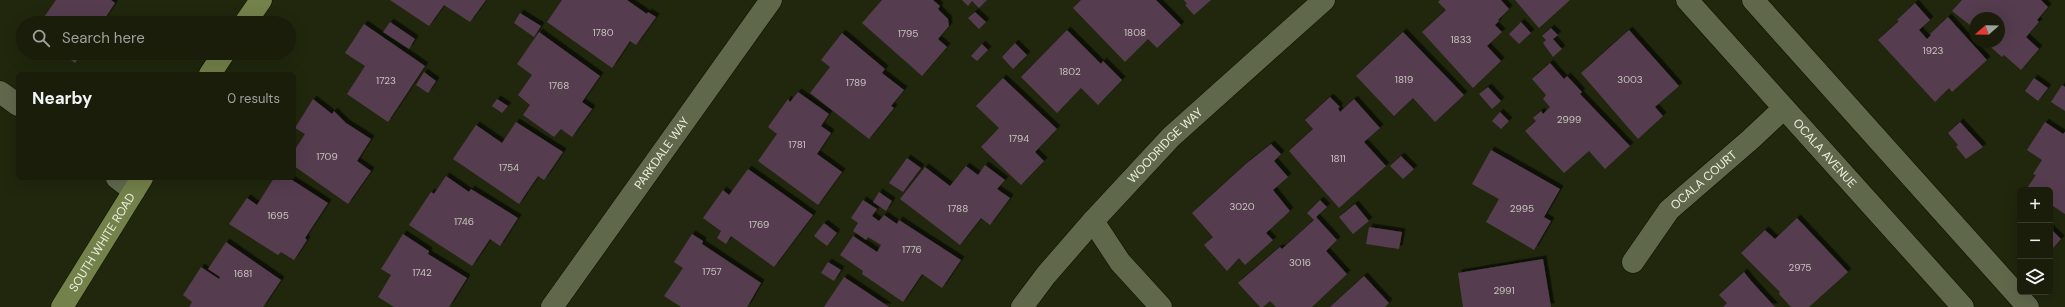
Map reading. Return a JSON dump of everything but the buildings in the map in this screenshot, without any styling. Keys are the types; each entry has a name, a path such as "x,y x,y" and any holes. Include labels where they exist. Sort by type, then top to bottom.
{"main road":[{"path":"249,16 258,1"},
{"path":"211,72 219,60"},
{"name":"SOUTH WHITE ROAD","path":"62,307 138,184"}],"street":[{"name":"PARKDALE WAY","path":"552,307 771,0"},
{"name":"WOODRIDGE WAY","path":"1022,307 1046,275 1093,221 1171,137 1324,0"},
{"name":"OCALA AVENUE","path":"1687,0 1963,307"},
{"path":"1753,0 2028,307"},
{"path":"0,92 16,104"},
{"name":"OCALA COURT","path":"1633,262 1669,210 1751,139 1784,108"},
{"path":"124,180 138,184"},
{"path":"1093,221 1120,262 1161,307"}]}
